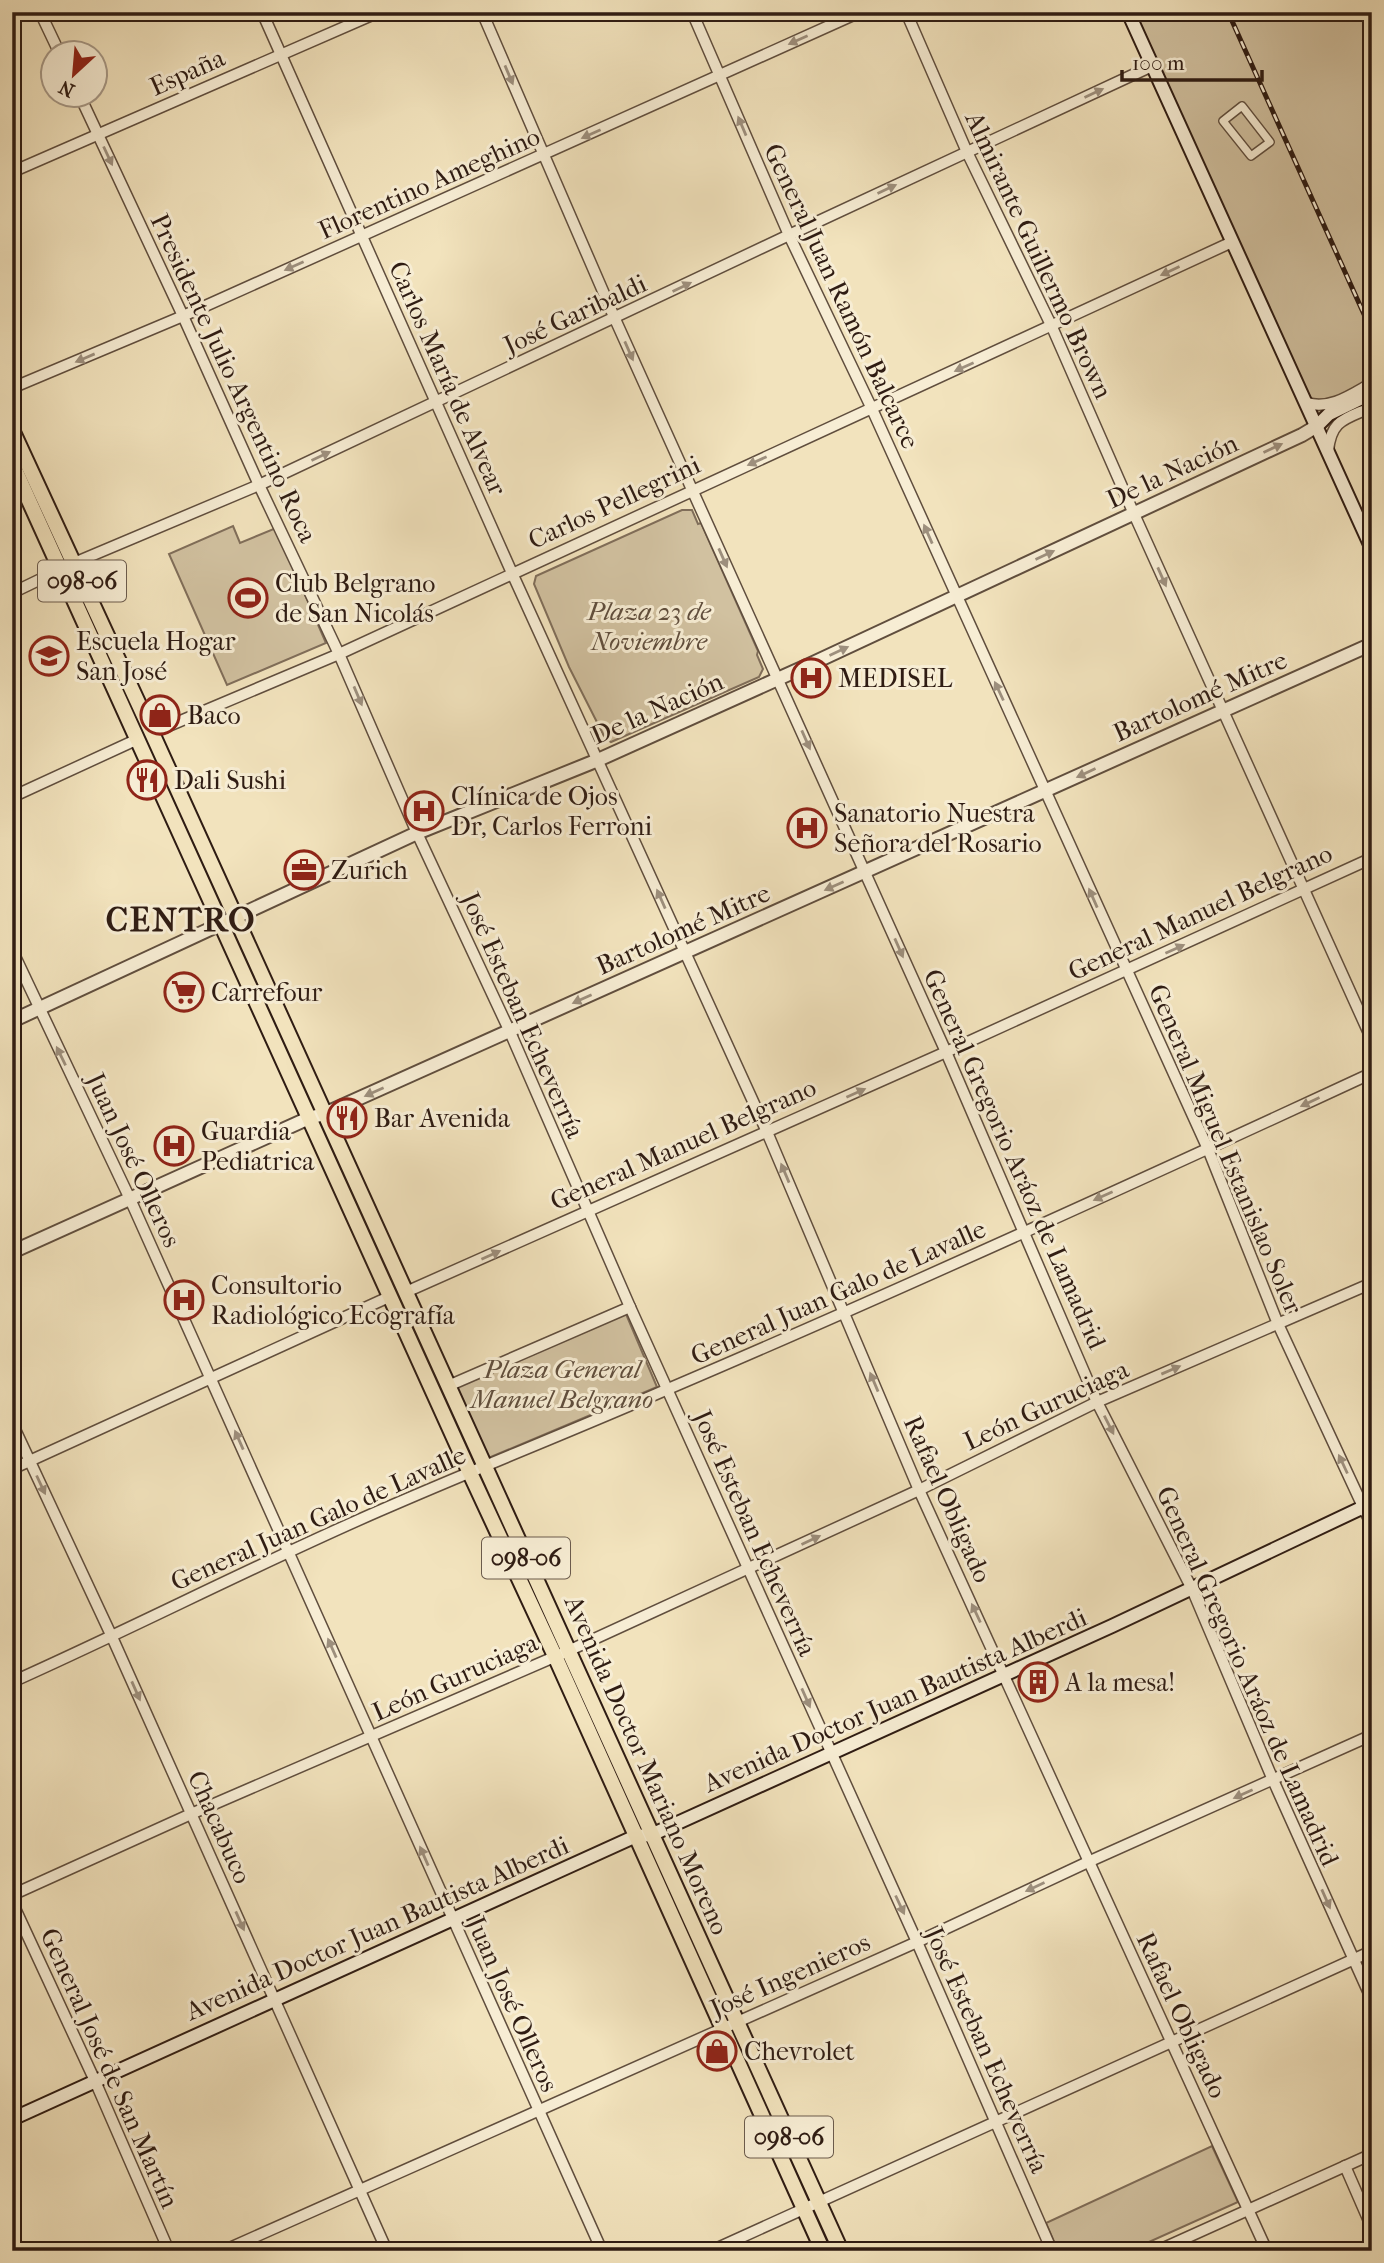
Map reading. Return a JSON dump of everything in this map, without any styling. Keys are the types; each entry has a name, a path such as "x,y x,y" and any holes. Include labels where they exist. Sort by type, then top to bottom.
{"main road":[{"name":"098-06","path":"12,430 138,739 221,924"},
{"name":"098-06","path":"12,463 152,733 236,918"},
{"name":"Avenida Doctor Mariano Moreno","path":"236,918 407,1292 448,1386 477,1469"},
{"name":"Avenida Doctor Mariano Moreno","path":"221,924 391,1296 477,1469 562,1653 651,1835 841,2251"},
{"name":"Avenida Doctor Mariano Moreno","path":"562,1653 635,1836 823,2251"}],"street":[{"path":"40,12 52,38"},
{"name":"Carlos María de Alvear","path":"261,12 598,760"},
{"name":"España","path":"12,172 379,12"},
{"name":"General Gregorio Aráoz de Lamadrid","path":"482,12 615,319 946,1052 1097,1402 1192,1589 1273,1780 1372,2000"},
{"name":"General Juan Ramón Balcarce","path":"692,12 789,234 956,596"},
{"name":"Florentino Ameghino","path":"12,388 183,316 860,12"},
{"name":"Almirante Guillermo Brown","path":"906,12 967,152 1052,327 1372,1040"},
{"path":"1128,12 1372,549"},
{"name":"José Garibaldi","path":"12,593 259,485 615,319 789,234 1152,66"},
{"path":"1242,106 1270,142 1251,156 1223,121 1242,106"},
{"name":"Presidente Julio Argentino Roca","path":"86,108 339,654 417,833"},
{"name":"Carlos Pellegrini","path":"12,797 138,739 339,654 1232,242"},
{"path":"1307,403 1323,406 1334,403 1372,383"},
{"name":"De la Nación","path":"12,1021 417,833 598,760 1134,514 1302,435 1317,426 1329,414 1372,393"},
{"path":"1328,452 1333,428 1372,407"},
{"name":"General Miguel Estanislao Soler","path":"956,596 1208,1149 1278,1324 1367,1505 1372,1526"},
{"name":"Bartolomé Mitre","path":"12,1252 866,873 1372,644"},
{"name":"Rafael Obligado","path":"598,760 767,1132 919,1490 1267,2251"},
{"name":"José Esteban Echeverría","path":"417,833 510,1032 667,1390 917,1942 1052,2251"},
{"name":"General Manuel Belgrano","path":"12,1469 391,1296 407,1292 588,1212 1372,858"},
{"name":"Juan José Olleros","path":"12,950 130,1199 602,2251"},
{"name":"General Juan Galo de Lavalle","path":"12,1682 289,1552 845,1312 1372,1073"},
{"name":"León Guruciaga","path":"12,1895 749,1569 919,1490 1097,1402 1372,1283"},
{"path":"448,1386 630,1307"},
{"name":"Chacabuco","path":"12,1423 112,1637 387,2251"},
{"name":"Avenida Doctor Juan Bautista Alberdi","path":"12,2119 635,1836 651,1835 1192,1589 1367,1505"},
{"name":"José Ingenieros","path":"223,2251 537,2109 737,2023 1372,1735"},
{"name":"General José de San Martín","path":"12,1902 95,2081 169,2251"},
{"path":"711,2251 1372,1951"},
{"path":"1157,2251 1372,2154"},
{"path":"1345,2166 1372,2228"}],"green space":[{"path":"1128,12 1372,12 1372,393 1317,426"},
{"name":"Plaza 23 de Noviembre","path":"682,510 692,510 698,524 701,523 758,651 763,669 759,677 611,742 605,738 569,667 534,584 536,576"},
{"name":"Club Belgrano de San Nicolás","path":"233,526 240,543 276,528 326,643 227,685 169,554"},
{"name":"Plaza General Manuel Belgrano","path":"626,1314 657,1387 486,1459 455,1386"},
{"path":"1212,2146 1238,2202 1129,2251 1058,2251 1046,2223"}],"railway":[{"path":"1228,12 1372,332"}],"place":[{"name":"Club Belgrano de San Nicolás","path":"248,598"},
{"name":"Escuela Hogar San José","path":"49,656"},
{"name":"MEDISEL","path":"811,678"},
{"name":"Baco","path":"160,715"},
{"name":"Dali Sushi","path":"147,780"},
{"name":"Clínica de Ojos Dr, Carlos Ferroni","path":"424,811"},
{"name":"Sanatorio Nuestra Señora del Rosario","path":"807,828"},
{"name":"Zurich","path":"304,870"},
{"name":"Carrefour","path":"184,992"},
{"name":"Bar Avenida","path":"347,1118"},
{"name":"Guardia Pediatrica","path":"174,1146"},
{"name":"Consultorio Radiológico Ecografía","path":"184,1300"},
{"name":"A la mesa!","path":"1038,1682"},
{"name":"Chevrolet","path":"717,2051"}],"district":[{"name":"CENTRO","path":"181,919"}]}
